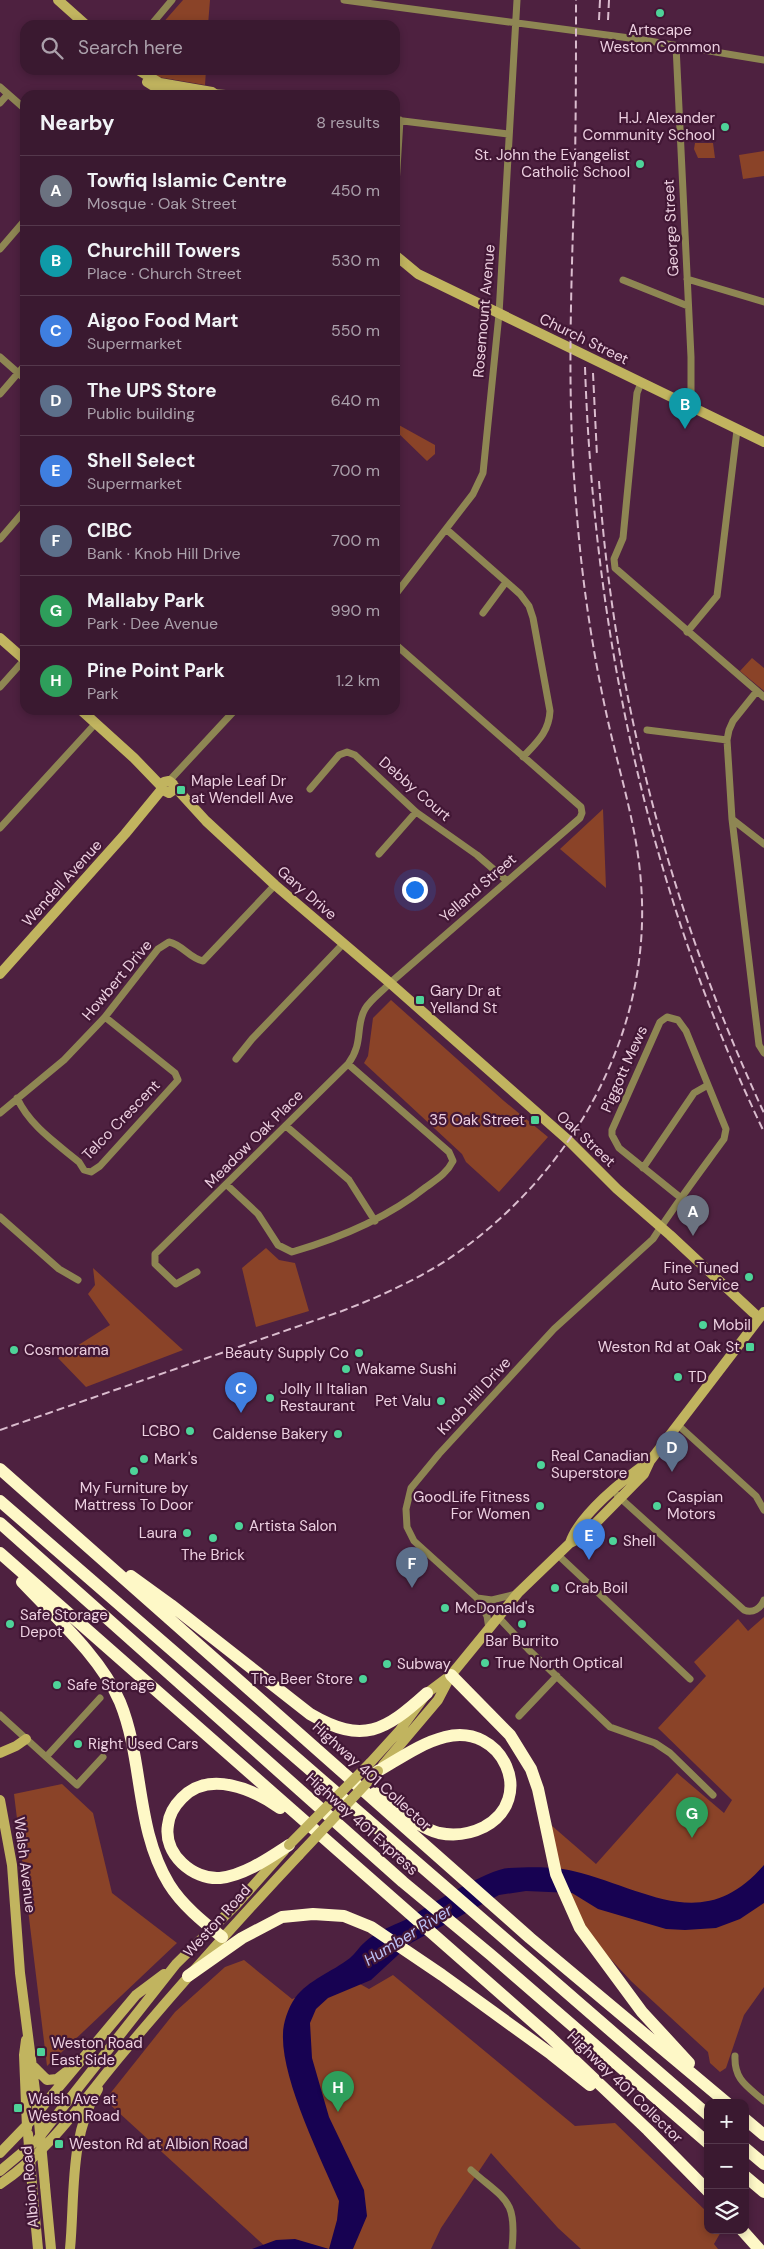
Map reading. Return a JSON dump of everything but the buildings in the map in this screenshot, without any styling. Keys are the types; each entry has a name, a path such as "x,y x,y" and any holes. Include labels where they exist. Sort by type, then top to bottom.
{"highway":[{"name":"Highway 401 Collector","path":"0,1469 530,1938 722,2099"},
{"name":"Highway 401 Express","path":"0,1501 704,2112"},
{"name":"Highway 401 Express","path":"0,1523 403,1882 491,1955 704,2140"},
{"path":"80,1541 171,1605 325,1724 355,1732 379,1728 393,1721 427,1693"},
{"name":"Highway 401 Collector","path":"0,1553 571,2057 648,2130 706,2189"},
{"path":"0,1559 86,1651 112,1686 127,1722 146,1829 158,1862 169,1884 185,1904 222,1937"},
{"path":"451,1674 499,1722 521,1750 531,1769 538,1789 556,1874 580,1928 642,2012 682,2054 708,2086"},
{"path":"347,1776 390,1802 425,1827 439,1833 457,1835 478,1830 500,1815 508,1799 510,1774 506,1764 494,1747 473,1736 458,1734 433,1740 374,1767"},
{"path":"289,1845 259,1864 234,1875 211,1878 197,1874 180,1861 171,1846 167,1826 174,1809 189,1792 211,1784 225,1784 241,1788 272,1802 323,1838"},
{"path":"188,1976 242,1938 282,1917 313,1914 344,1916 371,1926 442,1975 551,2054 648,2130"},
{"path":"749,2122 764,2135"},
{"path":"749,2151 764,2164"},
{"path":"749,2179 764,2192"},
{"path":"746,2234 759,2249"}],"main road":[{"path":"58,0 80,20"},
{"path":"141,75 143,79 160,90"},
{"path":"146,75 160,83 185,90"},
{"name":"Church Street","path":"400,259 418,274 764,442"},
{"path":"0,638 20,656"},
{"name":"Gary Drive","path":"87,715 275,885 390,983"},
{"name":"Wendell Avenue","path":"0,974 168,787"},
{"name":"Oak Street","path":"390,983 568,1140 617,1189 762,1315"},
{"name":"Weston Road","path":"570,1543 574,1530 612,1491 650,1460 762,1315"},
{"name":"Weston Road","path":"0,2184 13,2176 47,2144 120,2055 222,1937 299,1855 374,1767 427,1693 451,1674 518,1593 570,1543 582,1537 621,1499 644,1474 650,1460"},
{"name":"Weston Road","path":"0,2171 37,2140 176,1964 236,1905 289,1845 407,1739 438,1700 451,1674"},
{"path":"0,1753 26,1739"},
{"name":"Walsh Avenue","path":"0,1800 12,1865 20,1974 34,2067 38,2117"},
{"path":"0,2153 28,2129 136,1995 176,1964"},
{"name":"Walsh Avenue","path":"27,2024 24,2055 28,2129"},
{"path":"70,2249 75,2163 82,2125 94,2096 120,2055"},
{"path":"34,2067 47,2080 57,2079 78,2065"},
{"name":"Albion Road","path":"38,2117 51,2249"},
{"name":"Albion Road","path":"28,2129 38,2249"}],"street":[{"path":"155,20 172,0"},
{"path":"344,0 764,60"},
{"name":"Rosemount Avenue","path":"400,589 473,494 483,474 499,314 517,0"},
{"name":"George Street","path":"676,46 688,279 692,408"},
{"path":"0,87 20,105"},
{"path":"0,103 8,94"},
{"path":"400,120 508,134"},
{"path":"0,249 20,226"},
{"path":"688,279 764,302"},
{"path":"623,280 688,306"},
{"path":"0,357 18,373"},
{"path":"0,394 20,371"},
{"path":"641,383 637,393 623,538 614,559 615,568 764,697"},
{"path":"687,632 716,596 737,430"},
{"path":"0,539 20,516"},
{"path":"400,648 523,756 545,732 550,723 550,711 534,618 528,606 520,594 446,529"},
{"path":"482,613 506,582"},
{"path":"0,687 20,665"},
{"path":"757,691 733,721 727,740 732,820 758,1035 763,1053"},
{"name":"Wendell Avenue","path":"168,787 231,715"},
{"path":"0,828 96,723"},
{"path":"647,730 727,740"},
{"name":"Debby Court","path":"310,789 339,755 347,752 354,755 416,812 477,856 507,881"},
{"name":"Yelland Street","path":"390,983 580,818 582,813 581,807 523,756"},
{"path":"379,854 416,812"},
{"path":"732,820 764,844"},
{"name":"Howbert Drive","path":"0,1113 17,1098 43,1080 64,1060 105,1017 158,949 169,942 179,944 197,960 203,961 275,885"},
{"path":"236,1058 343,944"},
{"name":"Meadow Oak Place","path":"196,1272 176,1284 154,1264 155,1254 348,1064 356,1053 362,1018 366,1008 390,983"},
{"name":"Telco Crescent","path":"17,1098 24,1113 32,1123 80,1162 84,1170 91,1172 100,1166 178,1080 175,1073 105,1017"},
{"name":"Piggott Mews","path":"661,1227 726,1135 726,1129 682,1025 678,1020 667,1017 660,1022 612,1130 616,1145 681,1198"},
{"path":"227,1184 258,1214 278,1245 292,1252 330,1241 375,1221 410,1200 449,1170 453,1161 449,1152 348,1064"},
{"path":"643,1168 694,1093 708,1086"},
{"path":"286,1126 348,1180 375,1221"},
{"path":"0,1217 59,1269 78,1280"},
{"name":"Knob Hill Drive","path":"489,1629 487,1616 477,1598 414,1541 407,1527 406,1509 411,1488 439,1454 554,1329 652,1239 661,1227"},
{"path":"678,1425 756,1496 764,1510"},
{"path":"612,1491 740,1608 749,1612 763,1602"},
{"path":"558,1554 690,1679"},
{"path":"477,1598 492,1600 518,1593"},
{"path":"499,1618 530,1651 610,1727 655,1743 670,1752 713,1795"},
{"path":"519,1716 557,1676"},
{"path":"46,1757 100,1698"},
{"path":"0,1715 77,1785 102,1757"},
{"path":"735,2056 735,2067 740,2080 764,2101"},
{"path":"471,2170 510,2204 514,2217 512,2249"}],"shaded area":[{"path":"183,0 210,0 208,20 165,20"},
{"path":"156,75 206,75 205,85 158,77"},
{"path":"695,143 713,143 715,158 698,158 694,149"},
{"path":"764,151 764,176 743,179 739,155"},
{"path":"400,426 435,445 435,454 427,461 400,435"},
{"path":"752,658 764,668 764,691 740,671"},
{"path":"603,809 606,888 560,849"},
{"path":"391,1000 504,1101 548,1137 499,1192 466,1162 462,1154 364,1063 368,1056 373,1018"},
{"path":"266,1248 279,1260 295,1263 309,1311 256,1327 242,1268"},
{"path":"93,1268 183,1350 86,1387 58,1358 110,1325 88,1294 95,1285"},
{"path":"764,1617 764,1987 744,2015 726,2068 720,2072 710,2063 708,2052 631,1981 591,1938 566,1899 551,1825 596,1864 677,1773 724,1813 732,1800 658,1728 706,1676 694,1662 738,1619 748,1631"},
{"path":"62,1784 93,1813 112,1893 177,1943 47,2066 14,1794"},
{"path":"244,1960 292,1999 351,1979 369,1989 393,1975 575,2126 615,2123 704,2209 704,2234 720,2234 714,2244 718,2249 581,2249 558,2228 491,2153 441,2228 431,2249 268,2249 105,2100 175,2012 225,1967"}],"water":[{"name":"Humber River","path":"764,1865 764,1903 740,1919 716,1928 666,1929 598,1909 572,1893 526,1891 499,1895 411,1943 371,1980 328,1998 316,2009 310,2023 312,2058 329,2117 364,2190 367,2216 353,2249 329,2249 337,2220 339,2201 295,2096 284,2052 283,2030 286,2016 290,2006 300,1992 313,1981 350,1958 374,1935 405,1920 472,1881 499,1870 533,1867 566,1869 649,1895 673,1901 696,1903 719,1898 741,1886"},
{"path":"295,2239 329,2249 252,2249 276,2240"}],"railway":[{"path":"0,1430 342,1311 396,1288 447,1260 491,1226 531,1187 566,1144 595,1097 618,1047 633,994 641,939 641,883 636,840 611,733 591,634 576,503 570,374 576,0"},
{"path":"599,20 600,0"},
{"path":"608,20 609,0"},
{"path":"585,367 591,467 600,565 615,663 634,759 659,854 688,948 723,1041 764,1132"},
{"path":"593,373 597,456"},
{"path":"599,481 607,563 618,644 634,725 653,804 675,884 702,961 731,1038 764,1113"}],"place":[{"name":"Artscape Weston Common","path":"660,13"},
{"name":"H.J. Alexander Community School","path":"725,127"},
{"name":"St. John the Evangelist Catholic School","path":"640,164"},
{"name":"Churchill Towers","path":"685,429"},
{"name":"Maple Leaf Dr at Wendell Ave","path":"181,790"},
{"name":"Gary Dr at Yelland St","path":"420,1000"},
{"name":"35 Oak Street","path":"535,1120"},
{"name":"Towfiq Islamic Centre","path":"693,1236"},
{"name":"Fine Tuned Auto Service","path":"749,1277"},
{"name":"Mobil","path":"703,1325"},
{"name":"Weston Rd at Oak St","path":"750,1347"},
{"name":"Cosmorama","path":"14,1350"},
{"name":"Beauty Supply Co","path":"359,1353"},
{"name":"Wakame Sushi","path":"346,1369"},
{"name":"TD","path":"678,1377"},
{"name":"Jolly II Italian Restaurant","path":"270,1398"},
{"name":"Pet Valu","path":"441,1401"},
{"name":"Aigoo Food Mart","path":"241,1413"},
{"name":"LCBO","path":"190,1431"},
{"name":"Caldense Bakery","path":"338,1434"},
{"name":"Mark's","path":"144,1459"},
{"name":"Real Canadian Superstore","path":"541,1465"},
{"name":"My Furniture by Mattress To Door","path":"134,1471"},
{"name":"The UPS Store","path":"672,1472"},
{"name":"GoodLife Fitness For Women","path":"540,1506"},
{"name":"Caspian Motors","path":"657,1506"},
{"name":"Artista Salon","path":"239,1526"},
{"name":"Laura","path":"187,1533"},
{"name":"The Brick","path":"213,1538"},
{"name":"Shell","path":"613,1541"},
{"name":"Shell Select","path":"589,1560"},
{"name":"CIBC","path":"412,1588"},
{"name":"Crab Boil","path":"555,1588"},
{"name":"McDonald's","path":"445,1608"},
{"name":"Safe Storage Depot","path":"10,1624"},
{"name":"Bar Burrito","path":"522,1624"},
{"name":"True North Optical","path":"485,1663"},
{"name":"Subway","path":"387,1664"},
{"name":"The Beer Store","path":"363,1679"},
{"name":"Safe Storage","path":"57,1685"},
{"name":"Right Used Cars","path":"78,1744"},
{"name":"Mallaby Park","path":"692,1838"},
{"name":"Weston Road East Side","path":"41,2052"},
{"name":"Walsh Ave at Weston Road","path":"18,2108"},
{"name":"Pine Point Park","path":"338,2112"},
{"name":"Weston Rd at Albion Road","path":"59,2144"}]}
